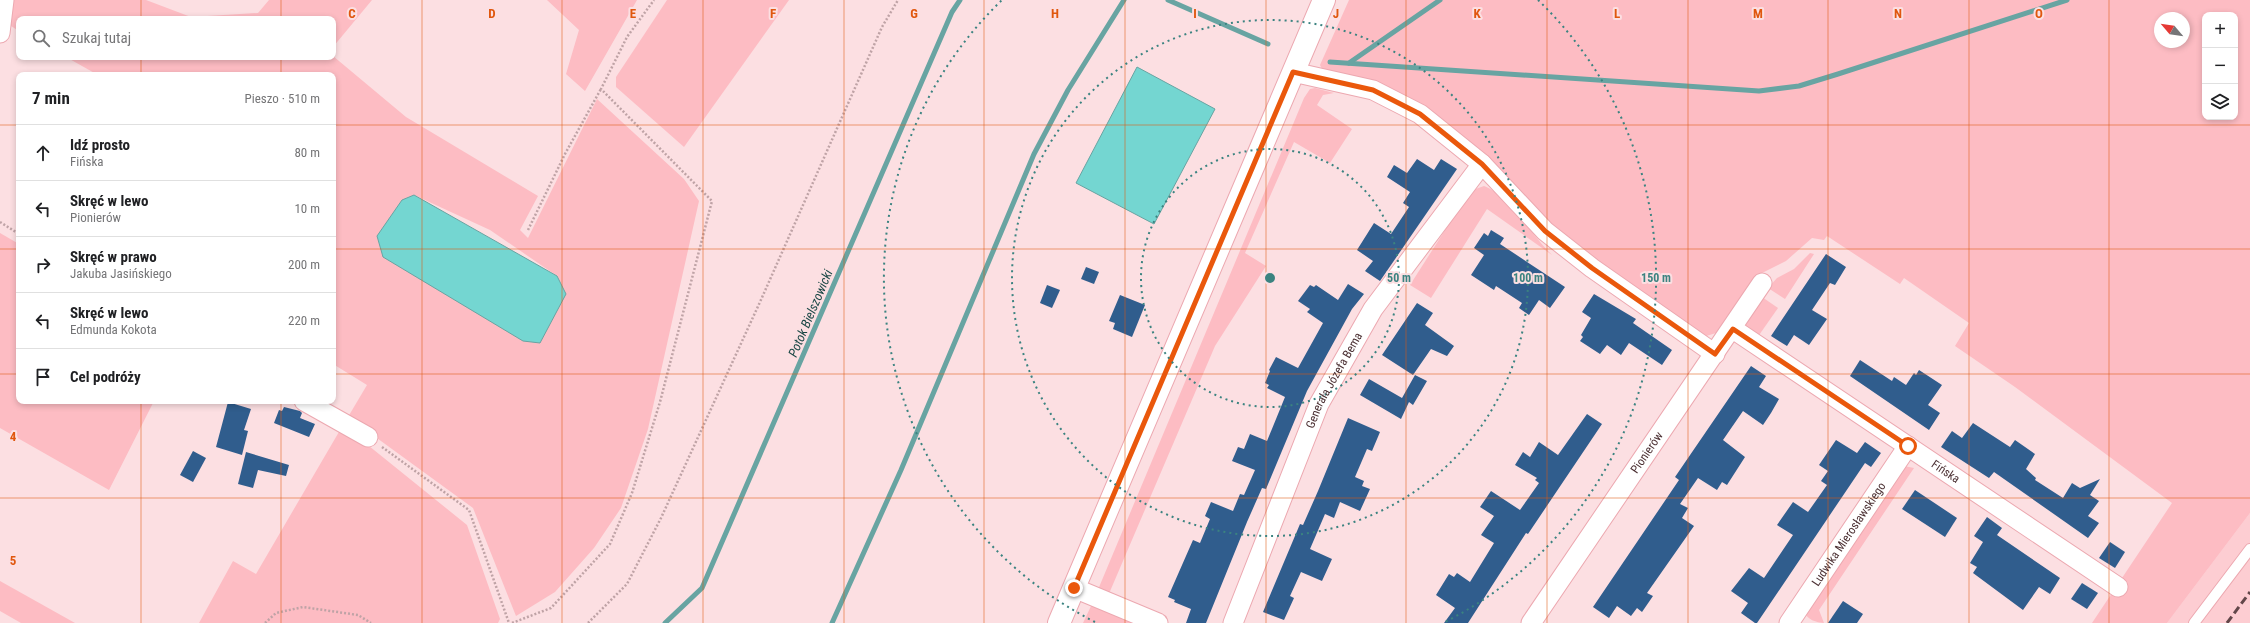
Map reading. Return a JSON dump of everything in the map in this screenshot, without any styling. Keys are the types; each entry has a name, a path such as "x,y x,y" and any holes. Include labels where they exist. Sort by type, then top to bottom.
{"street":[{"path":"0,33 4,0"},
{"path":"1059,623 1324,0"},
{"path":"1293,72 1373,90 1420,114 1482,164 1545,231 1592,268 1715,354"},
{"name":"Generała Józefa Bema","path":"1233,623 1319,404 1373,309 1482,164"},
{"name":"Pionierów","path":"1531,623 1733,329 1762,283"},
{"name":"Fińska","path":"1733,329 2118,587"},
{"path":"309,404 368,437"},
{"name":"Ludwika Mierosławskiego","path":"1789,623 1908,446"},
{"path":"1074,588 1158,623"}],"lane":[{"path":"2194,623 2250,549"}],"path":[{"path":"528,230 565,154 601,90 627,38 654,0"},
{"path":"588,623 627,584 661,518 760,302 872,48 898,0"},
{"path":"512,623 551,608 610,544 632,493 660,402 712,201 601,90"},
{"path":"0,222 16,232"},
{"path":"368,437 469,510 509,623"},
{"path":"265,623 276,613 303,607 358,616 371,623"}],"shaded area":[{"path":"8,0 146,0 188,16 16,16 16,29 6,23"},
{"path":"269,0 372,0 336,43 336,16 208,16 258,13"},
{"path":"547,0 637,0 585,91 566,74 579,30"},
{"path":"667,0 789,0 684,147 616,87 616,77"},
{"path":"1349,0 2250,0 2250,513 2167,623 2092,623 2172,503 2015,387 1955,346 1969,323 1904,278 1900,284 1827,236 1824,240 1812,238 1786,261 1760,274 1722,327 1716,333 1703,337 1605,269 1369,80 1322,69 1320,65"},
{"path":"336,59 406,117 538,196 520,230 528,238 597,99 684,179 699,201 648,429 621,508 594,548 555,592 516,616 473,508 348,417 367,385 336,366 336,72 93,72 71,60 336,60","holes":["414,195 490,230 557,276 566,294 377,236"]},
{"path":"1315,88 1334,93 1323,95 1317,105 1352,129 1330,163 1294,142 1245,253 1266,266 1215,346 1108,596 1097,592 1304,98 1310,89"},
{"path":"1484,186 1492,190 1510,206 1552,255 1487,209 1431,298 1410,285 1470,191"},
{"path":"0,233 16,242 16,404 152,404 109,490 0,428"},
{"path":"1810,253 1814,254 1785,299 1768,288 1777,278 1794,269"},
{"path":"1762,297 1778,308 1757,338 1745,328 1745,324"},
{"path":"343,425 467,525 500,619 498,623 199,623 233,561 256,574"},
{"path":"1904,466 1914,468 1819,610 1824,623 1810,619 1807,617 1805,612"},
{"path":"2250,513 2250,623 2167,623"},
{"path":"0,581 75,623 21,623 0,611"},
{"path":"1092,604 1139,623 1083,623"}],"water":[{"path":"1137,67 1215,109 1154,224 1076,183"},
{"path":"414,195 557,276 566,294 540,343 523,341 383,257 377,236 402,200"}],"building":[{"path":"1417,159 1434,170 1441,159 1457,169 1380,281 1365,271 1373,261 1357,250 1374,223 1391,234 1409,207 1403,203 1410,192 1387,177 1394,165 1407,173"},
{"path":"1491,230 1504,238 1500,244 1565,287 1550,308 1539,300 1529,315 1519,308 1522,303 1496,286 1494,290 1471,275 1484,255 1474,248 1484,233 1488,236"},
{"path":"1826,254 1846,267 1835,285 1830,283 1812,310 1827,319 1809,345 1794,335 1787,346 1771,336"},
{"path":"1086,267 1099,272 1094,284 1081,279"},
{"path":"1348,284 1364,294 1352,309 1307,391 1266,489 1262,488 1247,522 1206,623 1186,623 1191,609 1174,602 1175,600 1168,597 1193,540 1200,543 1210,519 1205,516 1211,502 1233,511 1240,494 1244,495 1255,470 1232,461 1238,447 1244,449 1250,434 1267,441 1285,397 1267,388 1269,385 1265,383 1270,371 1269,370 1276,357 1298,368 1323,323 1307,312 1310,309 1298,301 1310,285 1314,287 1316,285 1338,300"},
{"path":"1047,285 1060,290 1052,308 1040,303"},
{"path":"1594,294 1636,319 1633,323 1672,350 1662,365 1629,343 1621,355 1607,345 1600,354 1580,341 1583,337 1581,335 1591,318 1582,312"},
{"path":"1120,295 1145,305 1132,337 1113,329 1115,323 1109,321"},
{"path":"1417,303 1433,313 1425,325 1454,346 1447,356 1431,349 1413,375 1382,355"},
{"path":"1860,360 1892,381 1894,377 1906,385 1914,373 1916,375 1919,370 1942,385 1928,405 1940,413 1929,430 1850,376"},
{"path":"1751,366 1766,376 1759,387 1779,399 1763,425 1743,411 1723,440 1745,457 1727,485 1722,482 1717,490 1698,478 1680,504 1688,508 1682,518 1694,526 1647,593 1653,596 1642,612 1637,608 1631,616 1617,606 1609,618 1593,607 1679,480 1675,477"},
{"path":"1415,375 1427,381 1413,405 1409,402 1401,419 1360,395 1369,379 1402,398"},
{"path":"227,404 235,404 251,409 244,430 248,431 242,455 216,447"},
{"path":"284,407 300,411 302,413 300,418 315,424 309,437 274,423 279,410 282,411"},
{"path":"1587,414 1602,424 1528,534 1526,533 1468,623 1444,623 1455,608 1436,595 1449,574 1454,577 1457,573 1470,582 1494,543 1481,535 1494,516 1480,507 1491,491 1520,510 1539,483 1535,480 1537,478 1515,465 1523,452 1530,457 1539,442 1558,455"},
{"path":"1348,418 1380,432 1372,451 1367,449 1355,477 1364,481 1362,486 1370,489 1360,511 1340,502 1334,518 1325,514 1310,549 1332,559 1322,581 1301,572 1290,596 1294,598 1284,620 1263,612 1300,524 1303,525 1318,491"},
{"path":"1973,423 2010,447 2015,440 2035,454 2026,469 2036,478 2035,480 2063,498 2072,483 2080,488 2100,479 2090,495 2099,501 2088,516 2099,523 2088,538 1994,472 1989,478 1941,447 1952,431 1962,438"},
{"path":"1836,440 1857,453 1865,442 1881,453 1871,467 1865,463 1757,623 1755,623 1741,613 1748,603 1731,591 1749,568 1764,578 1793,535 1777,525 1793,502 1808,512 1827,485 1821,481 1828,471 1819,465"},
{"path":"193,451 206,458 193,482 180,475"},
{"path":"246,452 289,465 286,476 258,470 253,488 238,484"},
{"path":"1915,490 1957,518 1945,537 1902,509"},
{"path":"1987,517 2002,528 1997,535 2060,578 2050,594 2039,587 2023,610 1973,573 1977,567 1970,563 1983,542 1974,536"},
{"path":"2110,542 2125,552 2115,568 2099,558"},
{"path":"2082,583 2098,593 2087,609 2071,599"},
{"path":"1843,601 1863,614 1857,623 1828,623"}],"waterway":[{"name":"Potok Bielszowicki","path":"665,623 702,588 952,12 960,0"},
{"path":"832,623 901,470 1034,154 1068,90 1124,0"},
{"path":"1168,0 1268,44"},
{"path":"1349,63 1440,0"},
{"path":"1330,62 1759,91 1799,86 2067,0"}],"railway":[{"path":"2227,623 2250,592"}],"route":[{"path":"1074,588 1293,72 1373,90 1420,114 1482,164 1545,231 1592,268 1715,354 1733,329 1908,446"}]}
